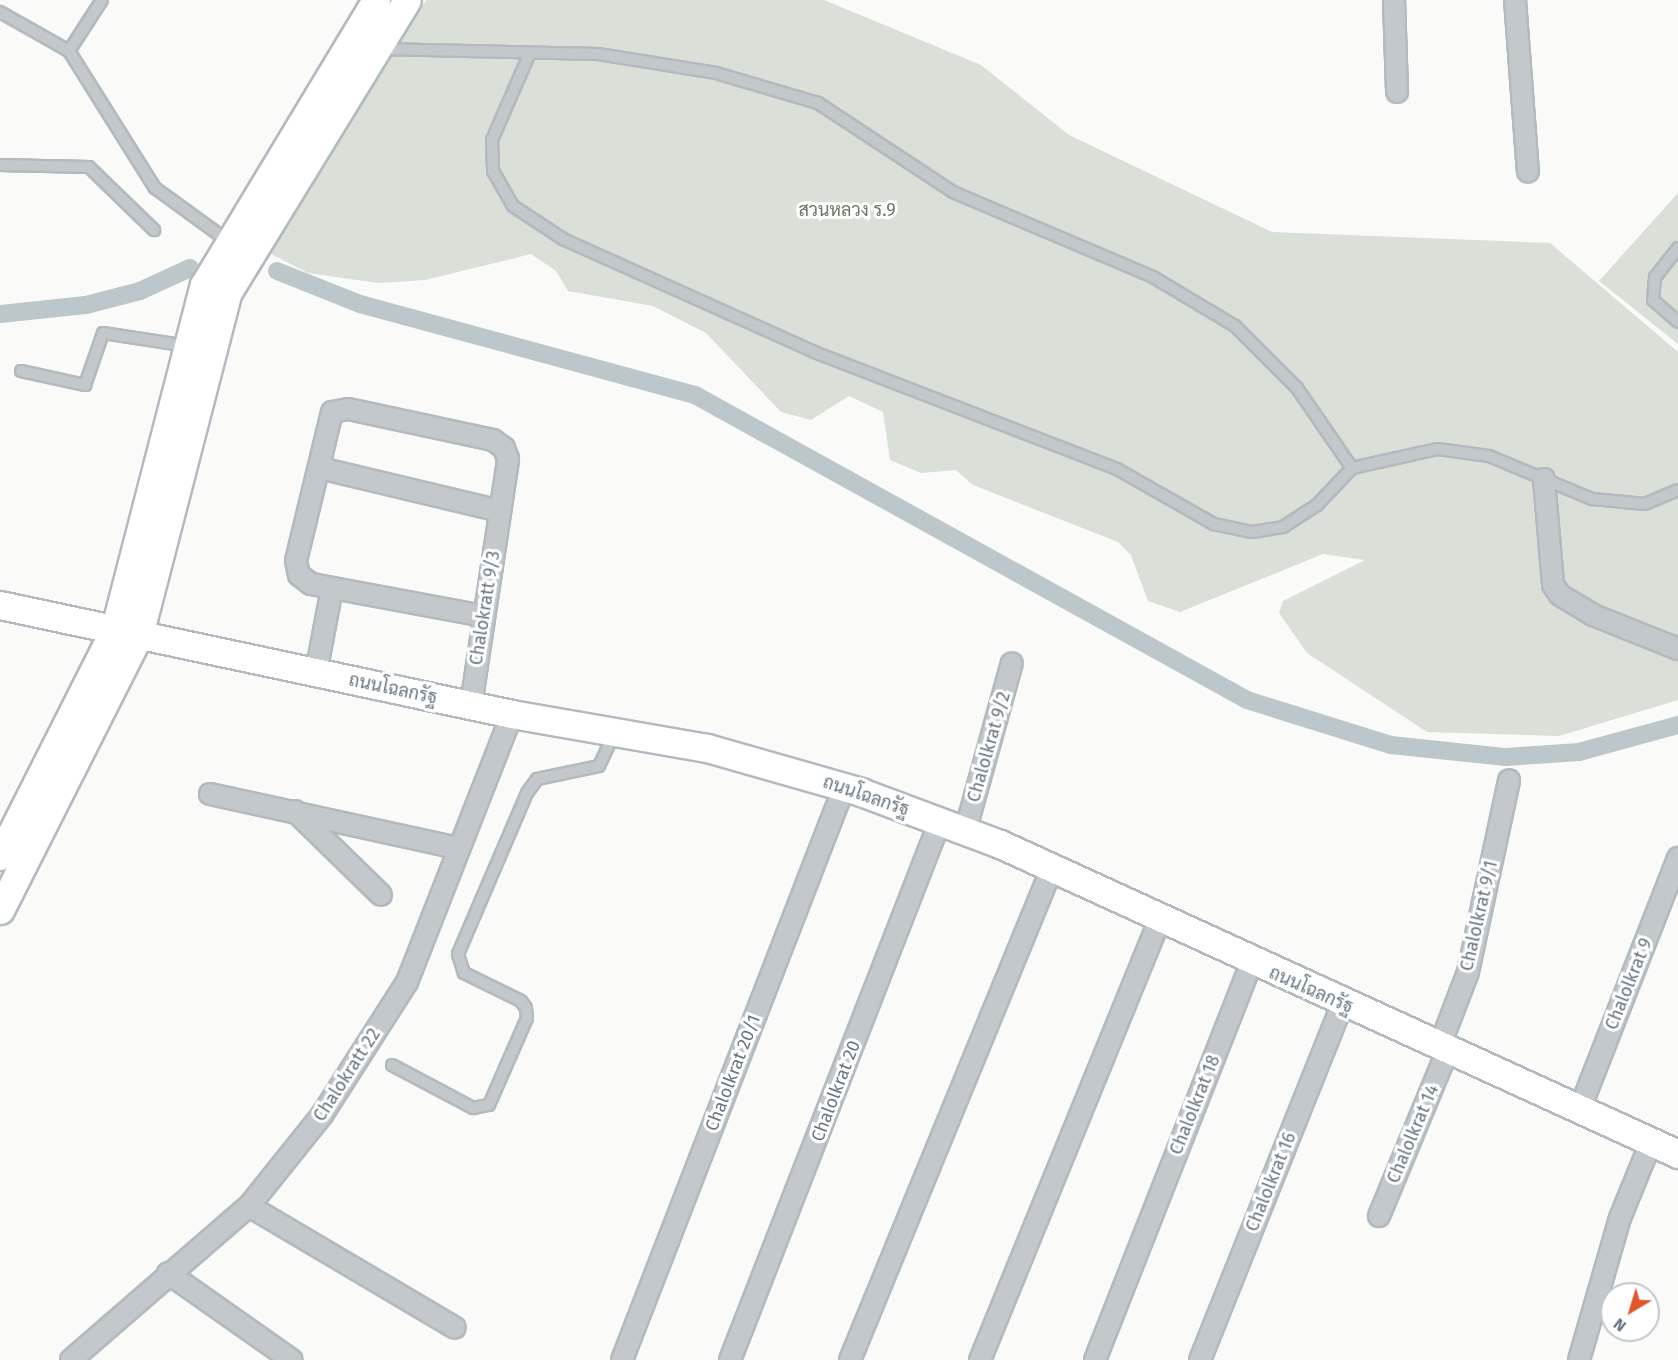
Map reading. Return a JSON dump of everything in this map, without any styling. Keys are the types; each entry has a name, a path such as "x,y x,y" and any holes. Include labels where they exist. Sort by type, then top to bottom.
{"main road":[{"path":"0,856 127,631 188,346 204,285 228,241 376,0"},
{"path":"0,910 127,631 228,292 407,0"},
{"name":"ถนนโฉลกรัฐ","path":"0,605 512,714 708,748 843,787 965,832 1052,868 1160,918 1251,964 1678,1154"}],"street":[{"path":"1394,0 1397,92"},
{"path":"1515,0 1528,172"},
{"name":"Chalokratt 9/3","path":"320,468 324,424 339,410 493,440 508,459 471,705"},
{"path":"483,616 311,584 299,575 296,561 320,468 500,511"},
{"path":"1544,479 1553,585 1560,596 1593,615 1678,649"},
{"path":"316,673 332,588"},
{"name":"Chalolkrat 9/2","path":"965,832 1012,663"},
{"name":"Chalokratt 22","path":"71,1360 249,1206 314,1126 403,991 512,714"},
{"name":"Chalolkrat 9/1","path":"1443,1050 1468,972 1509,780"},
{"name":"Chalolkrat 20/1","path":"622,1360 843,787"},
{"path":"210,794 458,848"},
{"path":"295,811 381,895"},
{"name":"Chalolkrat 20","path":"730,1360 939,822"},
{"name":"Chalolkrat 9","path":"1579,1111 1678,858"},
{"path":"850,1360 1052,868"},
{"path":"980,1360 1160,918"},
{"name":"Chalolkrat 18","path":"1095,1360 1251,964"},
{"name":"Chalolkrat 16","path":"1200,1360 1342,1005"},
{"name":"Chalolkrat 14","path":"1379,1216 1443,1050"},
{"path":"1579,1360 1620,1218 1651,1142"},
{"path":"249,1206 455,1328"},
{"path":"168,1274 292,1360"}],"lane":[{"path":"69,51 102,0"},
{"path":"0,12 69,51 155,188 228,241"},
{"path":"377,49 529,55 598,54 716,73 818,103 953,192 1153,277 1235,326 1297,388 1352,468"},
{"path":"529,55 492,140 493,171 513,206 563,239 891,385 1117,469 1214,524 1252,532 1283,527 1317,505 1352,468 1438,449 1488,456 1592,499 1645,504 1678,490"},
{"path":"0,165 89,167 154,230"},
{"path":"1678,248 1655,277 1653,300 1678,322"},
{"path":"21,371 85,385 103,333 188,346"},
{"path":"392,1065 473,1108 489,1105 527,1018 526,1008 521,1000 464,973 458,954 527,793 537,779 599,766 615,731"}],"green space":[{"name":"สวนหลวง ร.9","path":"426,0 824,0 981,65 1069,135 1272,232 1550,243 1678,352 1678,700 1559,736 1427,732 1307,653 1279,613 1283,601 1365,560 1323,554 1180,612 1148,601 1131,555 1118,542 973,485 956,470 921,473 890,460 883,412 849,396 811,420 781,412 706,333 653,306 568,291 556,271 531,254 425,280 378,283 308,273 267,252"},
{"path":"1678,193 1678,344 1599,281"}],"waterway":[{"path":"0,314 86,305 140,291 190,268"},
{"path":"277,271 360,304 695,395 1247,700 1391,745 1506,757 1579,752 1678,725"}]}
